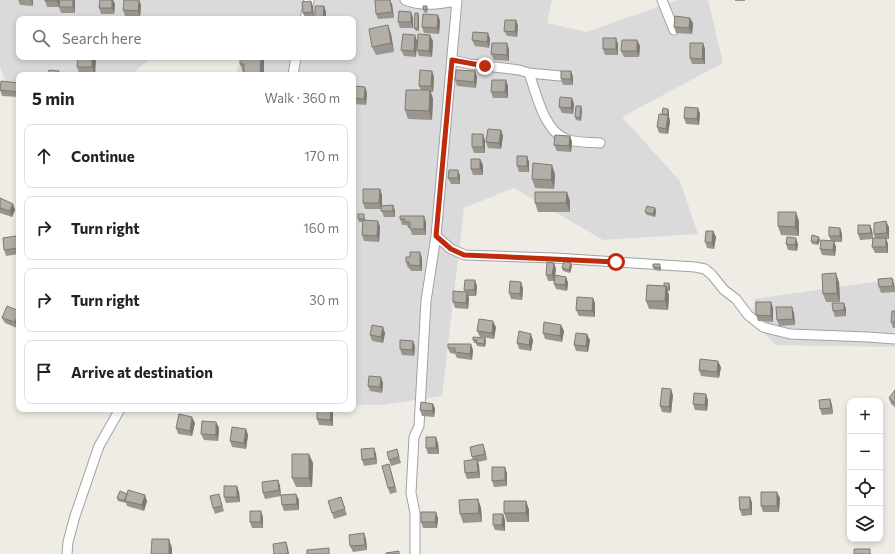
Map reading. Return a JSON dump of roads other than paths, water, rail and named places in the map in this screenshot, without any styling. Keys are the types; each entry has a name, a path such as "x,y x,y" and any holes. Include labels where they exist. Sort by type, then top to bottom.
{"street":[{"path":"305,16 309,0"},
{"path":"405,0 418,4 432,5 457,1 436,236 426,301 419,426 414,437 411,493 415,513 416,547 414,554"},
{"path":"662,0 674,30"},
{"path":"293,71 295,60"},
{"path":"452,60 470,64 519,70 529,73 560,76"},
{"path":"529,73 546,120 556,133 566,139 600,143"},
{"path":"436,236 451,249 464,255 555,258 695,266 712,275 724,290 736,299 748,315 763,327 790,334 895,339"},
{"path":"67,554 68,542 75,516 99,446 118,412"}]}
